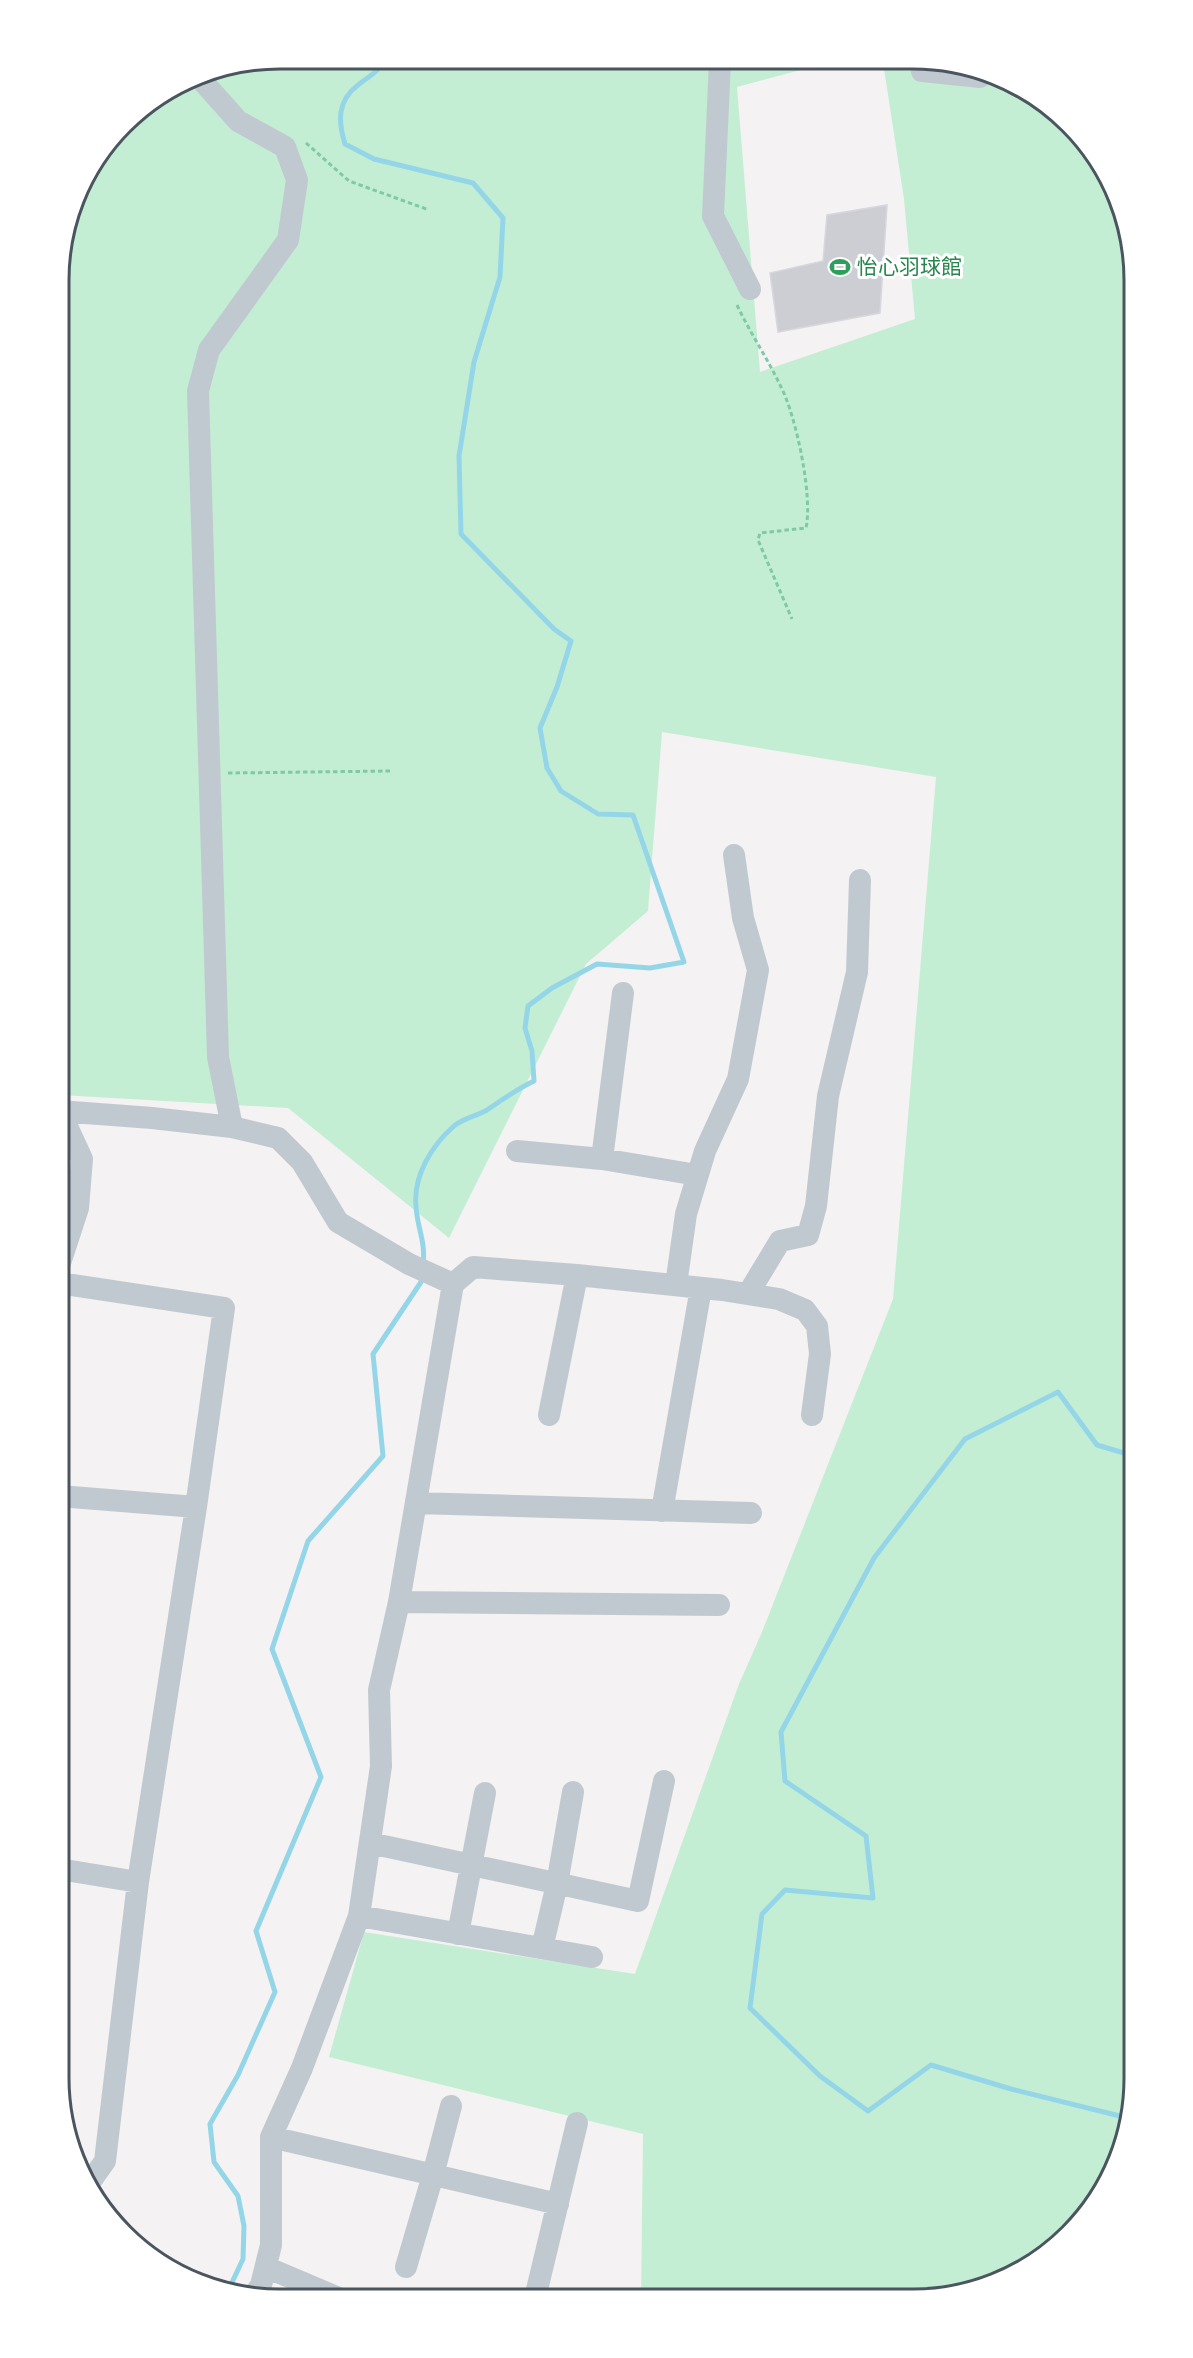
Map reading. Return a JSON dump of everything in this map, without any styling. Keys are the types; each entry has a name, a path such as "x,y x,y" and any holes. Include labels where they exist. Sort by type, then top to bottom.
{"street":[{"path":"720,69 713,216 742,292"},
{"path":"922,69 922,71 966,76"},
{"path":"204,83 238,121 285,147 297,180 288,240 209,350 198,391 218,1057 232,1127"},
{"path":"676,1286 686,1214 705,1151 738,1079 758,970 743,918 734,855"},
{"path":"748,1294 780,1241 808,1235 816,1206 828,1096 857,972 860,880"},
{"path":"602,1159 623,993"},
{"path":"69,1112 232,1127 278,1138 302,1162 338,1222 409,1264 453,1284"},
{"path":"69,1131 82,1159 78,1208 69,1235"},
{"path":"517,1151 602,1159 697,1175"},
{"path":"259,2288 271,2245 272,2137 302,2068 359,1916 381,1766 379,1690 399,1602 453,1284 473,1267 577,1275 779,1299 805,1310 817,1326 820,1354 812,1414"},
{"path":"549,1414 577,1275"},
{"path":"69,1285 224,1308 138,1882 105,2162 94,2177"},
{"path":"662,1511 701,1288"},
{"path":"69,1497 196,1507"},
{"path":"416,1503 751,1513"},
{"path":"399,1602 719,1605"},
{"path":"370,1843 638,1901 664,1781"},
{"path":"542,1948 557,1884 573,1792"},
{"path":"458,1934 485,1793"},
{"path":"69,1871 138,1882"},
{"path":"359,1916 591,1957"},
{"path":"406,2267 434,2175 451,2106"},
{"path":"537,2289 577,2123"},
{"path":"272,2137 558,2205"},
{"path":"266,2267 318,2289"}],"path":[{"path":"301,138 349,181 429,210"},
{"path":"742,292 737,306 782,389 794,427 807,486 808,520 806,528 760,532 758,540 792,619"},
{"path":"210,774 392,771"}],"green space":[{"path":"266,69 805,69 737,87 760,372 915,319 904,199 884,69 927,69 981,80 1019,97 1052,121 1072,141 1088,163 1108,199 1117,225 1124,266 1124,2092 1117,2133 1096,2184 1072,2217 1052,2237 1019,2261 968,2282 927,2289 641,2289 643,2134 329,2057 364,1932 635,1974 739,1684 762,1632 893,1299 936,777 662,732 648,911 586,964 449,1238 288,1108 69,1096 69,266 76,225 85,199 97,174 121,141 141,121 174,97 225,76"}],"building":[{"name":"怡心羽球館","path":"887,205 880,313 778,332 770,273 823,261 827,215"}],"waterway":[{"path":"378,69 351,91 346,98 340,119 345,144 374,159 473,183 503,218 500,277 474,362 459,456 461,534 554,629 571,641 557,687 540,728 547,768 561,791 598,814 633,815 684,962 650,968 597,964 552,988 528,1006 525,1028 532,1051 534,1081 487,1110 454,1126 438,1142 421,1173 416,1206 423,1249 423,1265"},
{"path":"232,2283 243,2259 244,2226 238,2196 214,2162 210,2124 238,2075 275,1992 256,1931 321,1777 272,1649 308,1541 383,1456 373,1354 421,1282 422,1277"},
{"path":"1120,2116 1011,2089 931,2065 868,2111 820,2076 750,2008 762,1914 785,1890 873,1898 866,1836 785,1781 781,1732 874,1558 965,1439 1058,1392 1097,1445 1124,1453"}],"place":[{"name":"怡心羽球館","path":"840,267"}]}
